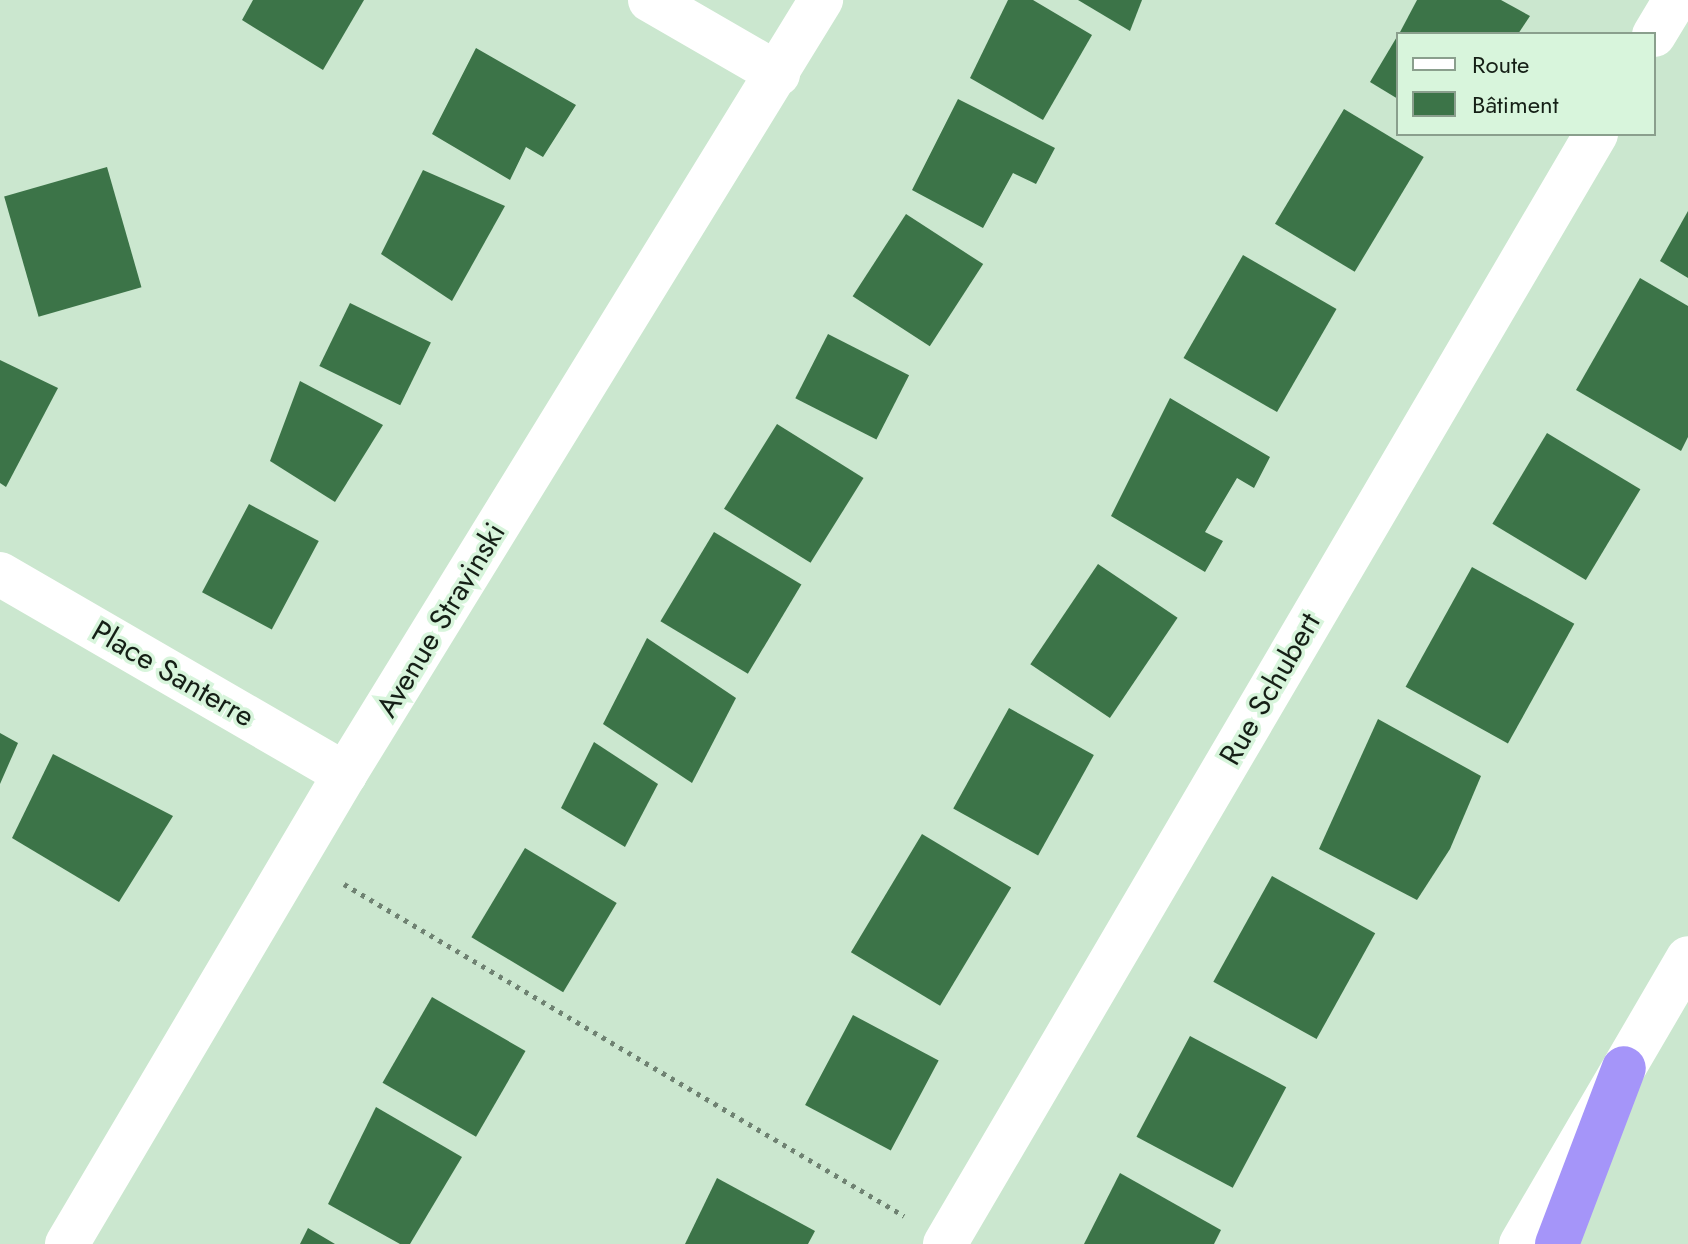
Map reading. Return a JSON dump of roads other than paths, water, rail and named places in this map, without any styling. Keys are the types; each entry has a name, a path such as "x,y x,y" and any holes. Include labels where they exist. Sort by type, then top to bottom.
{"highway":[{"path":"1557,1244 1624,1068"}],"street":[{"path":"650,0 778,74"},
{"name":"Avenue Stravinski","path":"67,1244 345,774 821,0"},
{"path":"1656,32 1675,0"},
{"name":"Rue Schubert","path":"930,1233 1595,136"},
{"name":"Place Santerre","path":"0,574 345,774"},
{"path":"1521,1244 1688,958"}]}
